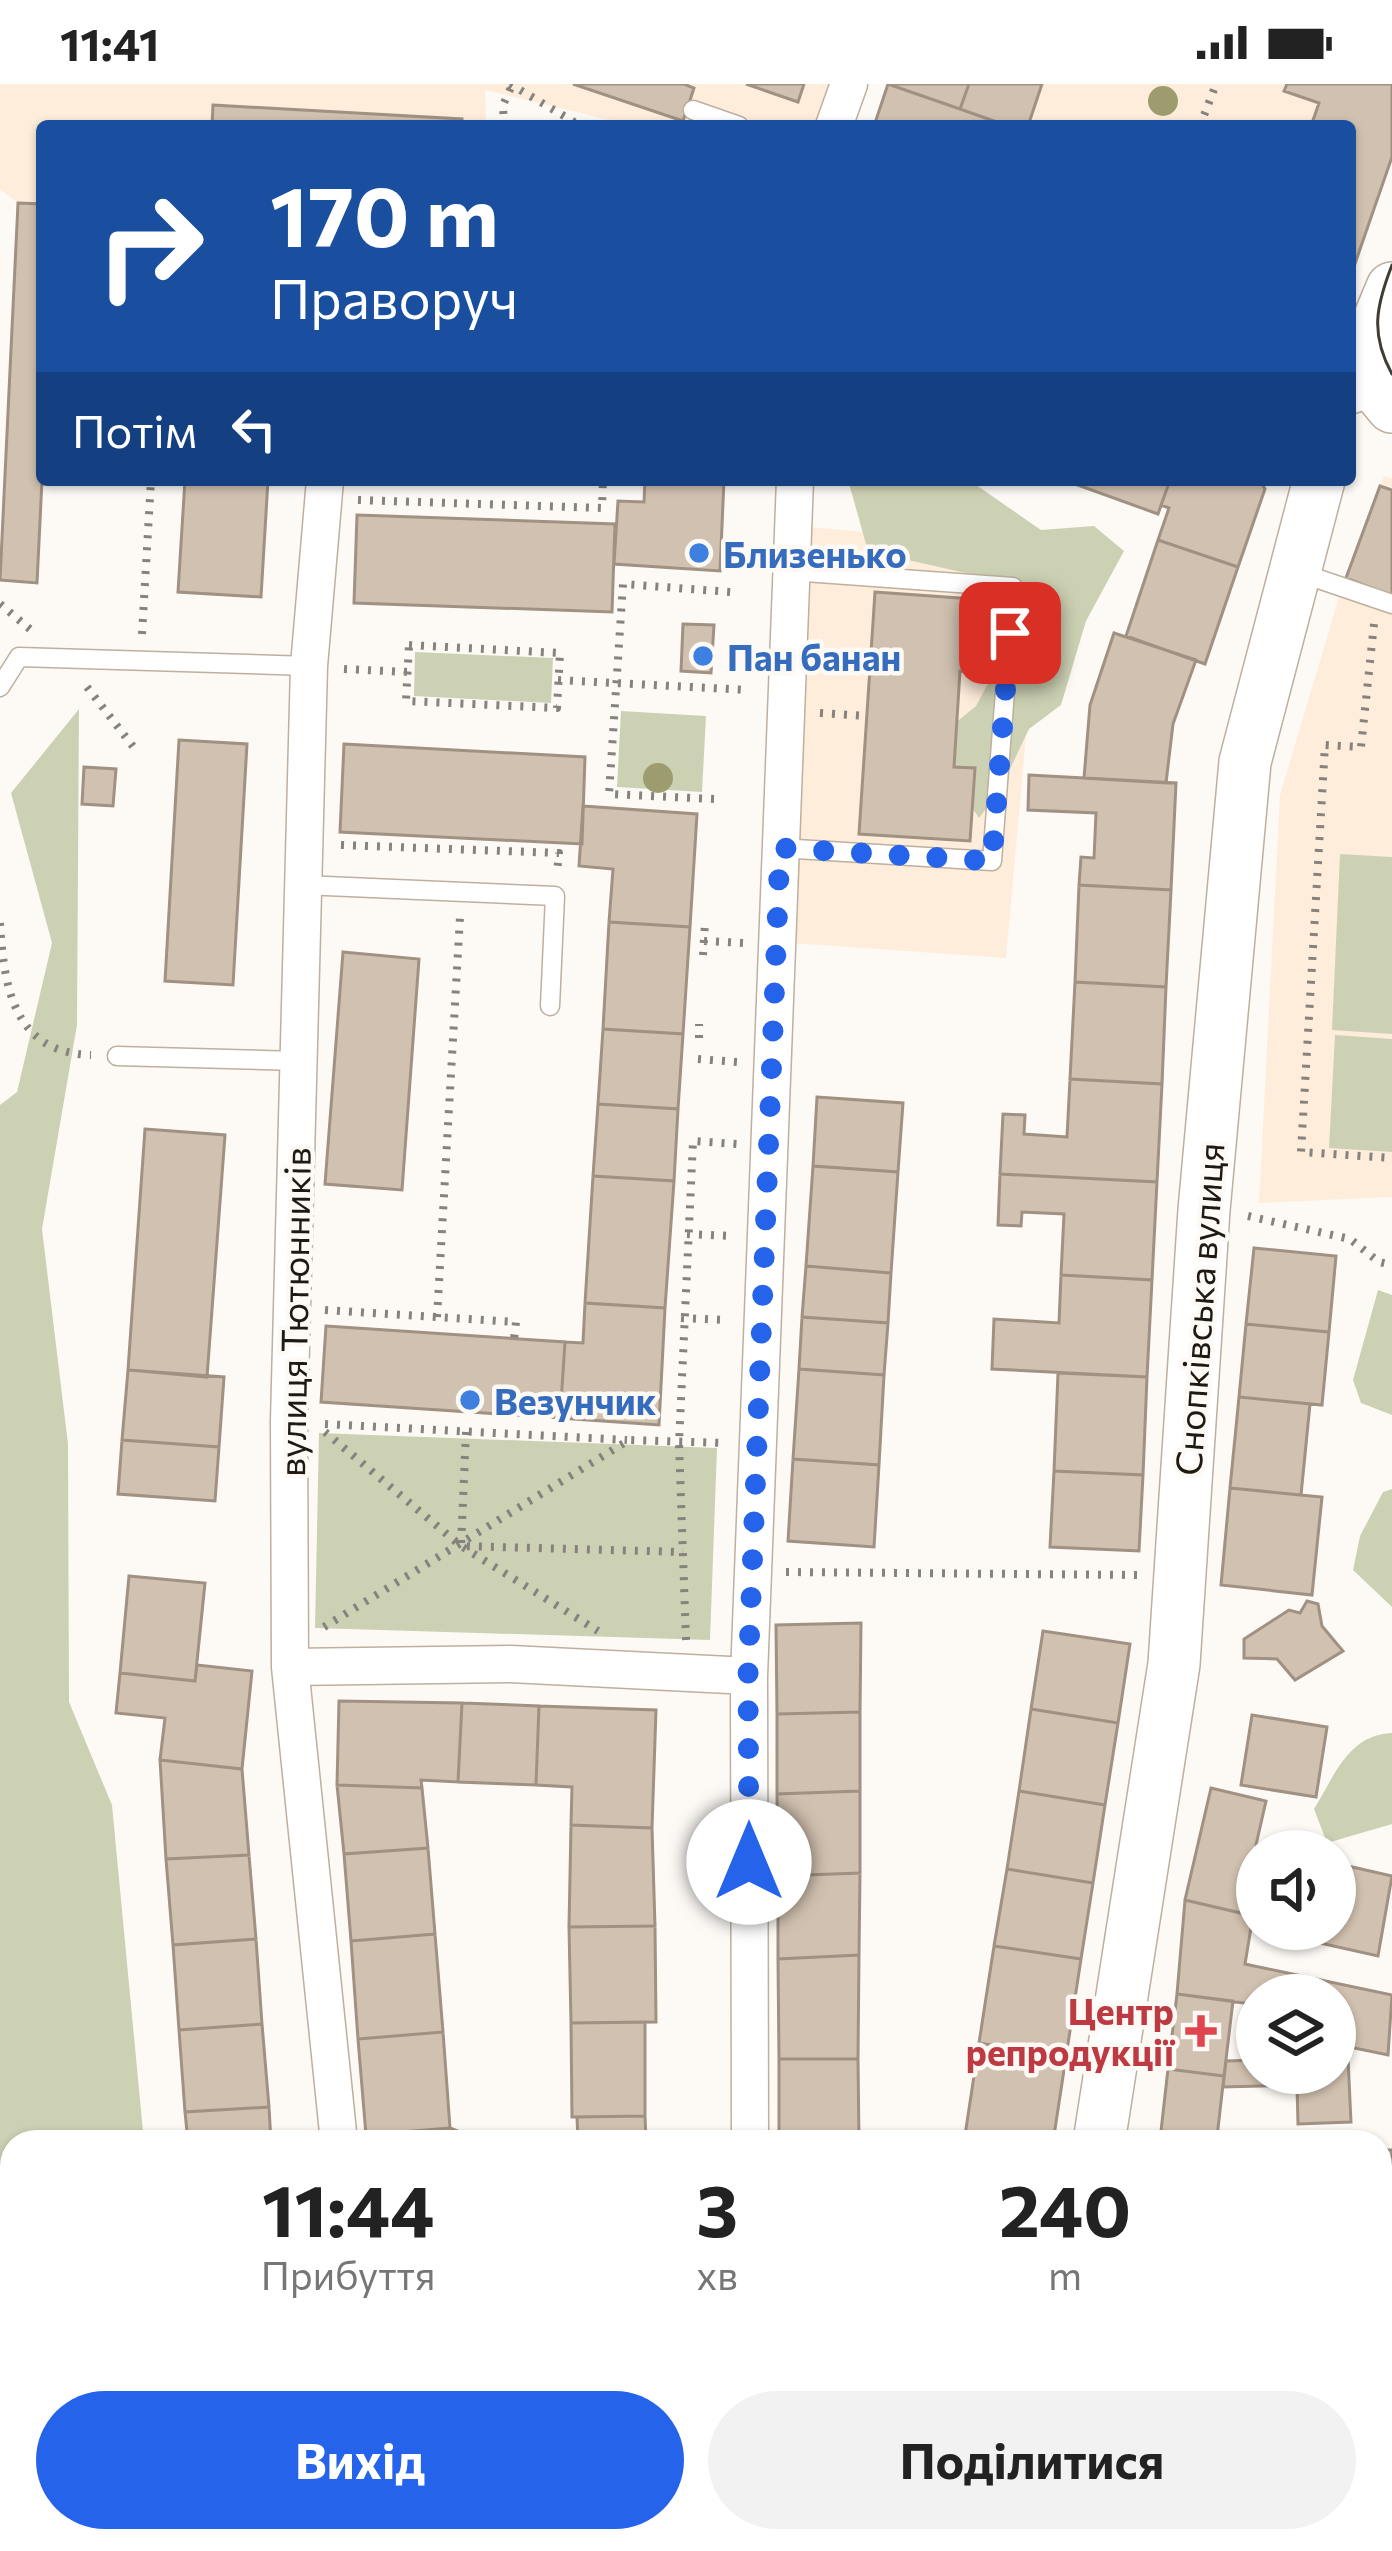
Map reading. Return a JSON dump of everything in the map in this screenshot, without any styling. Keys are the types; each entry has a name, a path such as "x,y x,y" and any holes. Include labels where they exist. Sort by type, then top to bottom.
{"main road":[{"path":"1392,288 1359,372 1392,407"},
{"name":"Снопківська вулиця","path":"1101,2130 1174,1664 1204,1210 1245,762 1318,486"}],"street":[{"path":"836,120 849,84"},
{"path":"750,2130 748,1676 795,486"},
{"name":"вулиця Тютюнників","path":"338,490 303,885 289,1421 298,1652 338,2130"},
{"path":"298,1652 748,1676"}],"lane":[{"path":"693,110 722,120"},
{"path":"780,848 992,861 1013,587 791,571"},
{"path":"1298,572 1385,602"},
{"path":"0,687 19,657 323,668"},
{"path":"303,885 556,896 550,1006"},
{"path":"117,1056 298,1061"}],"path":[{"path":"1202,120 1216,84"},
{"path":"504,120 503,105 511,85 571,120"},
{"path":"140,661 151,486"},
{"path":"338,490 602,508 604,486"},
{"path":"714,799 609,794 623,584 731,592"},
{"path":"1385,602 1361,747 1324,746 1301,1152 1392,1159"},
{"path":"409,645 560,653 557,708 406,701 408,672 409,645"},
{"path":"65,658 134,749"},
{"path":"323,668 408,672"},
{"path":"558,680 761,691"},
{"path":"818,712 867,716"},
{"path":"328,844 559,853"},
{"path":"437,1317 462,892"},
{"path":"0,922 17,1018 48,1046 77,1055"},
{"path":"703,955 705,923"},
{"path":"699,1024 699,1038"},
{"path":"686,1651 679,1442 693,1142"},
{"path":"1241,1214 1350,1239 1379,1262 1392,1264"},
{"path":"311,1309 516,1322 514,1339"},
{"path":"589,1625 461,1546 314,1424 733,1443"},
{"path":"461,1546 466,1432"},
{"path":"298,1652 629,1440"},
{"path":"461,1546 682,1552"},
{"path":"773,1572 1151,1575"}],"shaded area":[{"path":"0,84 835,84 823,120 609,120 485,90 486,120 36,120 36,204 18,203 0,189"},
{"path":"888,84 1392,84 1392,157 1356,261 1356,120 876,120"},
{"path":"1384,476 1392,479 1392,1197 1259,1203 1280,795 1342,587"},
{"path":"809,527 1043,548 1006,958 792,943"}],"green space":[{"path":"850,486 978,486 1041,530 1094,526 1124,551 1086,621 1061,705 1029,729 1000,790 979,818 950,775 954,724 976,706 999,663 986,608 970,574 868,551"},
{"path":"415,652 553,658 551,703 414,696"},
{"path":"79,709 77,1025 42,1229 68,1444 69,1702 112,1805 143,2130 0,2130 0,1105 17,1092 52,943 11,793"},
{"path":"621,711 706,716 702,792 617,787"},
{"path":"1340,854 1392,857 1392,1034 1332,1030"},
{"path":"1335,1035 1392,1039 1392,1152 1329,1148"},
{"path":"1378,1290 1392,1295 1392,1415 1361,1403 1353,1380"},
{"path":"319,1433 717,1448 710,1640 315,1628"},
{"path":"1392,1489 1392,1607 1353,1570 1360,1536 1383,1492"},
{"path":"1392,1733 1392,1824 1356,1835 1356,1830 1322,1830 1314,1809 1329,1783 1354,1749 1377,1735"}],"building":[{"path":"573,84 684,84 694,88 680,120"},
{"path":"573,84 684,84 694,88 680,120"},
{"path":"746,84 804,84 798,102"},
{"path":"888,84 969,84 960,109"},
{"path":"888,84 991,120 876,120"},
{"path":"969,84 1042,84 1030,120 991,120 960,109"},
{"path":"1287,84 1392,84 1392,157 1356,261 1356,120 1313,120 1319,103 1284,91"},
{"path":"213,105 462,119 462,120 212,120"},
{"path":"18,203 36,204 36,486 42,486 37,583 0,580"},
{"path":"185,486 268,486 261,597 178,592"},
{"path":"645,486 724,486 720,571 614,564 618,501 644,502"},
{"path":"1081,486 1168,486 1158,514"},
{"path":"1168,486 1265,489 1238,567 1158,540 1169,508 1161,505"},
{"path":"1380,486 1392,490 1392,596 1346,578"},
{"path":"357,515 615,524 612,612 354,603"},
{"path":"1158,540 1238,567 1205,664 1126,636"},
{"path":"875,592 987,600 982,672 960,671 954,767 975,768 970,841 859,834"},
{"path":"683,624 714,625 711,673 681,671"},
{"path":"1114,633 1196,660 1173,724 1166,783 1084,778 1090,705"},
{"path":"179,740 247,744 233,985 165,981"},
{"path":"344,744 585,757 582,844 340,832"},
{"path":"84,767 116,769 113,806 82,804"},
{"path":"1029,775 1176,783 1171,890 1079,885 1081,857 1094,858 1096,813 1028,810"},
{"path":"583,806 697,814 690,927 609,922 613,869 579,866"},
{"path":"1079,885 1171,890 1166,987 1075,982"},
{"path":"609,922 690,927 683,1034 603,1029"},
{"path":"343,952 419,959 402,1190 325,1184"},
{"path":"1075,982 1166,987 1162,1084 1070,1079"},
{"path":"603,1029 683,1034 678,1109 598,1104"},
{"path":"1070,1079 1162,1084 1157,1182 1000,1174 1003,1114 1025,1115 1024,1134 1067,1137"},
{"path":"817,1097 903,1103 898,1172 813,1166"},
{"path":"598,1104 678,1109 674,1181 593,1176"},
{"path":"145,1129 225,1135 207,1377 128,1370"},
{"path":"813,1166 898,1172 891,1273 806,1266"},
{"path":"1000,1174 1157,1182 1152,1280 1061,1275 1064,1214 1022,1212 1021,1226 998,1225"},
{"path":"593,1176 674,1181 665,1308 585,1303"},
{"path":"1254,1248 1336,1256 1329,1332 1246,1324"},
{"path":"806,1266 891,1273 888,1323 802,1317"},
{"path":"1061,1275 1152,1280 1147,1377 992,1369 994,1319 1059,1323"},
{"path":"585,1303 665,1308 659,1425 560,1418 565,1342 583,1343"},
{"path":"802,1317 888,1323 884,1375 799,1369"},
{"path":"1246,1324 1329,1332 1322,1405 1239,1397"},
{"path":"326,1326 565,1342 560,1418 321,1402"},
{"path":"799,1369 884,1375 879,1465 793,1459"},
{"path":"128,1370 224,1377 219,1447 122,1440"},
{"path":"1058,1373 1147,1377 1143,1475 1054,1471"},
{"path":"1239,1397 1310,1404 1301,1495 1230,1488"},
{"path":"122,1440 219,1447 215,1501 118,1494"},
{"path":"793,1459 879,1465 874,1547 788,1541"},
{"path":"1054,1471 1143,1475 1139,1551 1050,1547"},
{"path":"1230,1488 1322,1497 1312,1595 1221,1585"},
{"path":"129,1576 205,1583 195,1681 120,1673"},
{"path":"1307,1601 1318,1604 1322,1626 1343,1651 1295,1680 1277,1659 1244,1658 1244,1639 1289,1610 1300,1613"},
{"path":"861,1623 860,1712 777,1714 776,1625"},
{"path":"1043,1631 1130,1644 1118,1723 1031,1709"},
{"path":"197,1665 252,1671 242,1769 160,1760 165,1718 116,1713 120,1673 195,1681"},
{"path":"339,1701 462,1703 458,1782 421,1780 422,1788 337,1785"},
{"path":"462,1703 539,1706 536,1785 458,1782"},
{"path":"539,1706 656,1710 652,1828 571,1825 572,1787 536,1785"},
{"path":"1031,1709 1118,1723 1105,1805 1019,1791"},
{"path":"860,1712 860,1791 777,1794 777,1714"},
{"path":"1252,1715 1327,1727 1316,1797 1241,1785"},
{"path":"160,1760 242,1769 249,1855 166,1859"},
{"path":"337,1785 422,1788 428,1848 344,1854"},
{"path":"1211,1788 1266,1801 1259,1830 1236,1830 1236,1912 1185,1900"},
{"path":"860,1791 860,1873 778,1876 777,1794"},
{"path":"1019,1791 1105,1805 1093,1883 1007,1869"},
{"path":"571,1825 652,1828 655,1926 569,1927"},
{"path":"428,1848 435,1934 351,1941 344,1854"},
{"path":"249,1855 256,1939 173,1945 166,1859"},
{"path":"1356,1868 1392,1876 1378,1956 1351,1950 1356,1950"},
{"path":"1007,1869 1093,1883 1081,1959 994,1946"},
{"path":"860,1873 859,1955 778,1959 778,1876"},
{"path":"1185,1900 1236,1912 1236,1950 1247,1950 1245,1964 1292,1974 1236,1974 1236,2002 1177,1994"},
{"path":"655,1926 656,2022 571,2023 569,1927"},
{"path":"435,1934 443,2032 358,2039 351,1941"},
{"path":"256,1939 262,2024 179,2030 173,1945"},
{"path":"994,1946 1081,1959 1066,2057 979,2043"},
{"path":"859,1955 858,2059 779,2059 778,1959"},
{"path":"1356,1987 1392,1995 1388,2055 1356,2048"},
{"name":"Центр репродукції","path":"1177,1994 1233,2001 1224,2076 1168,2069"},
{"path":"645,2022 645,2116 572,2117 571,2023"},
{"path":"262,2024 269,2107 185,2112 179,2030"},
{"path":"443,2032 450,2128 366,2130 358,2039"},
{"path":"979,2043 1066,2057 1055,2130 966,2130"},
{"path":"779,2059 858,2059 859,2130 779,2130"},
{"path":"1226,2061 1236,2061 1236,2087 1223,2087"},
{"path":"1168,2069 1224,2076 1218,2130 1161,2130"},
{"path":"1297,2094 1350,2094 1351,2122 1298,2124"},
{"path":"269,2107 270,2130 187,2130 185,2112"},
{"path":"645,2116 646,2130 578,2130 577,2117"}],"tram line":[{"path":"1392,265 1378,320 1380,346 1392,374"}],"place":[{"name":"Близенько","path":"699,553"},
{"name":"Пан банан","path":"703,656"},
{"name":"Везунчик","path":"470,1400"},
{"name":"Центр репродукції","path":"1201,2031"}],"route":[{"path":"749,1862 748,1676 780,848 992,861 1010,633"}]}
